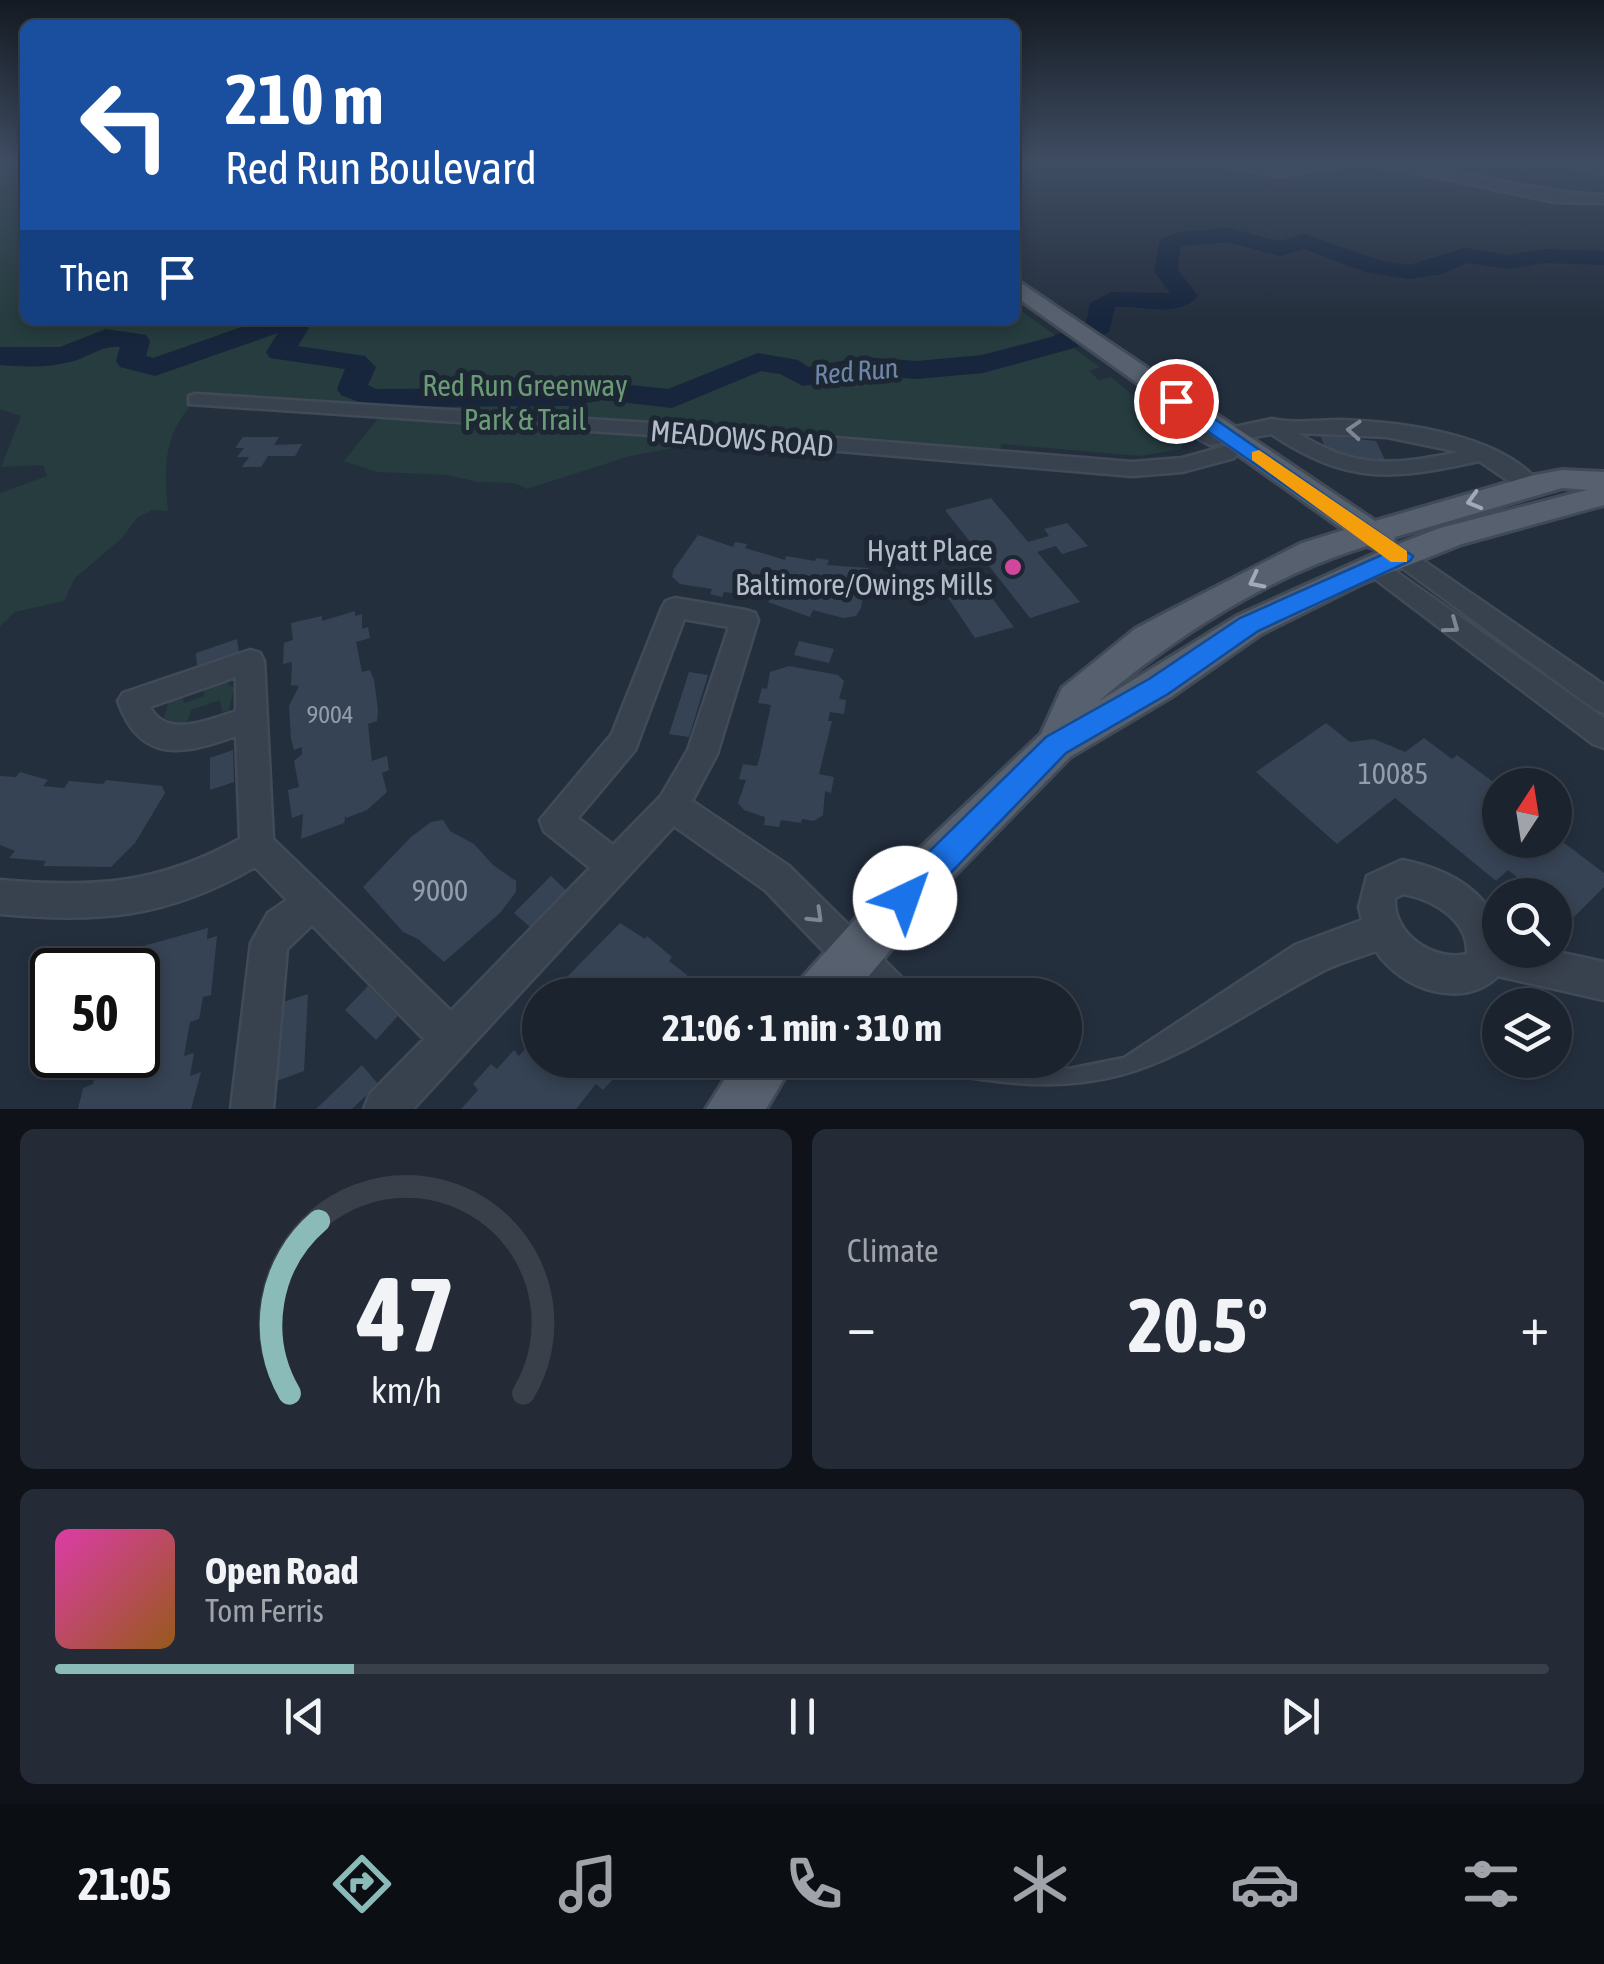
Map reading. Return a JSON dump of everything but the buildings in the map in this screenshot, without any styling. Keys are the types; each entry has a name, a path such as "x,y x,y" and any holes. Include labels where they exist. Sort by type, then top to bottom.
{"main road":[{"path":"1020,290 1151,385 1221,442 1373,549"},
{"path":"1020,296 1041,306"},
{"path":"1373,549 1530,485 1562,479 1604,481"},
{"path":"836,978 930,870 1056,745 1075,699 1148,640 1314,551 1373,549 1604,495"},
{"path":"733,1109 756,1078"}],"street":[{"name":"MEADOWS ROAD","path":"196,400 652,429 1132,469 1182,465 1221,442 1272,425 1430,436 1484,453 1530,485"},
{"path":"1272,425 1320,458 1352,469 1396,471 1484,453"},
{"path":"1373,549 1604,702"},
{"path":"1373,549 1604,735"},
{"path":"385,1109 616,868 672,806 702,754 745,620 675,608 624,741 556,820 616,868"},
{"path":"252,718 254,826 258,847 452,1040"},
{"path":"672,806 776,878 877,978"},
{"path":"0,897 89,906 137,900 178,889 258,847"},
{"path":"1482,933 1468,908 1435,884 1402,877 1379,888 1376,914 1382,930 1409,959 1444,976 1474,974 1482,962"},
{"path":"252,1109 269,943 282,926 314,902"},
{"path":"1001,1078 1041,1090 1066,1092 1104,1087 1135,1075 1308,958 1382,930"},
{"path":"1546,968 1604,981"}],"green space":[{"name":"Red Run Greenway Park & Trail","path":"0,215 20,215 20,325 1020,325 1020,310 1100,367 1089,371 1099,380 1111,377 1184,438 1181,449 1140,456 1001,444 1000,456 722,439 630,456 527,489 515,483 478,482 447,475 377,472 344,461 380,416 190,406 175,430 167,455 168,511 152,510 137,518 122,538 75,578 64,601 15,612 0,626 0,493 47,476 43,465 1,467 21,416 0,409"},
{"path":"221,679 234,688 229,710 222,712 220,700 191,710 187,724 174,724 164,718 169,699 182,691 184,703 204,696 203,682"}],"waterway":[{"name":"Red Run","path":"282,325 295,328 280,352 355,362 361,367 352,389 371,398 570,397 603,391 672,399 758,362 788,366 803,377 864,366 917,370 983,364 1061,343 1099,326 1103,303 1122,299 1163,302 1185,296 1166,271 1168,244 1180,239 1228,235 1280,249 1304,241 1374,267 1409,272 1434,269 1464,255 1508,262 1545,256 1604,258"},
{"name":"Red Run","path":"0,356 39,359 67,354 106,337 136,341 130,361 155,367 274,325"}],"slow traffic":[{"path":"1259,456 1370,532 1402,556 1399,557"}],"place":[{"name":"Hyatt Place Baltimore/Owings Mills","path":"1013,567"}],"route":[{"path":"905,898 993,804 1056,745 1158,686 1249,624 1349,576 1402,556 1176,401"}]}
